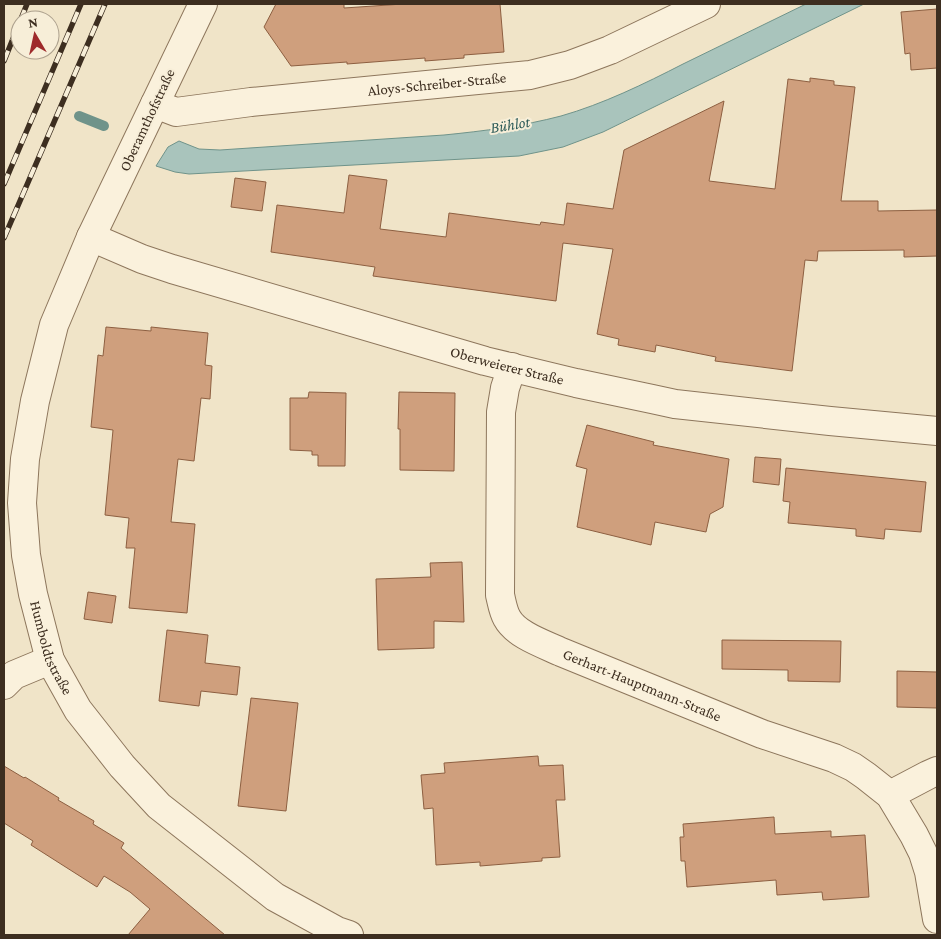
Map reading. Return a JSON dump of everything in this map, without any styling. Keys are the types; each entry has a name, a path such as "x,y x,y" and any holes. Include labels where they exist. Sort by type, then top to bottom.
{"street":[{"name":"Oberamthofstraße","path":"91,237 203,4"},
{"name":"Aloys-Schreiber-Straße","path":"155,104 176,112 251,102 530,75 570,65 610,50 706,4"},
{"name":"Oberweierer Straße","path":"91,237 142,259 172,269 485,361 576,383 675,404 937,431"},
{"name":"Humboldtstraße","path":"91,237 54,325 35,402 25,459 22,503 26,555 32,594 50,660 78,710 122,766 159,806 275,897 340,934"},
{"name":"Gerhart-Hauptmann-Straße","path":"512,367 505,388 501,412 500,595 506,618 520,632 561,652 762,734 834,758 866,776 890,795 914,834 929,872 937,919"},
{"path":"4,685 14,675 50,660"},
{"path":"890,795 937,771"}],"water":[{"path":"806,4 864,4 603,132 563,147 519,156 189,174 156,166 168,147 179,141 199,149 220,150 444,135 503,128 561,116 608,100"}],"building":[{"path":"276,4 344,4 344,8 403,4 500,4 504,52 464,55 464,58 425,61 425,58 291,66 264,27"},
{"path":"937,9 937,68 911,70 910,53 905,54 901,12"},
{"path":"810,78 834,81 834,85 855,87 841,201 878,201 878,211 937,210 937,256 904,257 904,250 818,251 817,261 805,260 792,371 715,361 716,357 656,345 655,352 618,345 619,339 597,334 613,249 563,243 556,301 373,276 375,267 271,252 277,205 344,213 349,175 387,180 380,229 446,237 449,213 540,225 541,222 564,225 567,203 613,209 624,150 724,101 709,181 775,189 788,79 810,82"},
{"path":"235,178 266,182 262,211 231,207"},
{"path":"106,327 151,331 151,327 208,333 205,365 212,366 210,399 201,398 194,461 178,459 171,522 195,524 187,613 129,608 135,548 126,548 129,518 105,515 113,430 91,427 98,355 103,356"},
{"path":"309,392 346,393 345,466 318,466 318,455 312,455 312,451 290,450 290,398 308,398"},
{"path":"399,392 455,393 454,471 400,470"},
{"path":"587,425 654,442 653,445 729,459 723,507 710,514 706,532 655,522 651,545 577,527 587,469 576,466"},
{"path":"755,457 781,459 779,485 753,482"},
{"path":"786,468 926,482 921,532 885,529 884,539 856,536 856,529 788,523 790,502 783,501"},
{"path":"462,562 464,622 434,621 434,648 378,650 376,579 431,577 430,563"},
{"path":"88,592 116,596 112,623 84,619"},
{"path":"167,630 208,635 205,663 240,667 237,695 201,691 199,706 159,701"},
{"path":"722,640 841,641 840,682 788,681 788,670 722,669"},
{"path":"897,671 937,672 937,708 897,707"},
{"path":"251,698 298,703 286,811 238,806"},
{"path":"538,756 539,766 563,765 565,800 556,800 560,857 542,858 542,861 480,866 480,862 436,865 433,808 424,809 421,775 445,773 444,763"},
{"path":"4,766 59,798 58,800 94,821 93,824 124,843 121,848 225,935 128,935 150,909 130,892 104,876 97,887 31,845 33,841 4,823"},
{"path":"774,817 775,834 831,831 831,837 865,835 869,897 823,900 822,892 777,895 776,880 687,887 685,861 681,861 680,837 684,837 683,824"}],"waterway":[{"name":"Bühlot","path":"79,116 104,126"}],"railway":[{"path":"4,61 27,4"},
{"path":"4,184 81,4"},
{"path":"4,238 105,4"}]}
